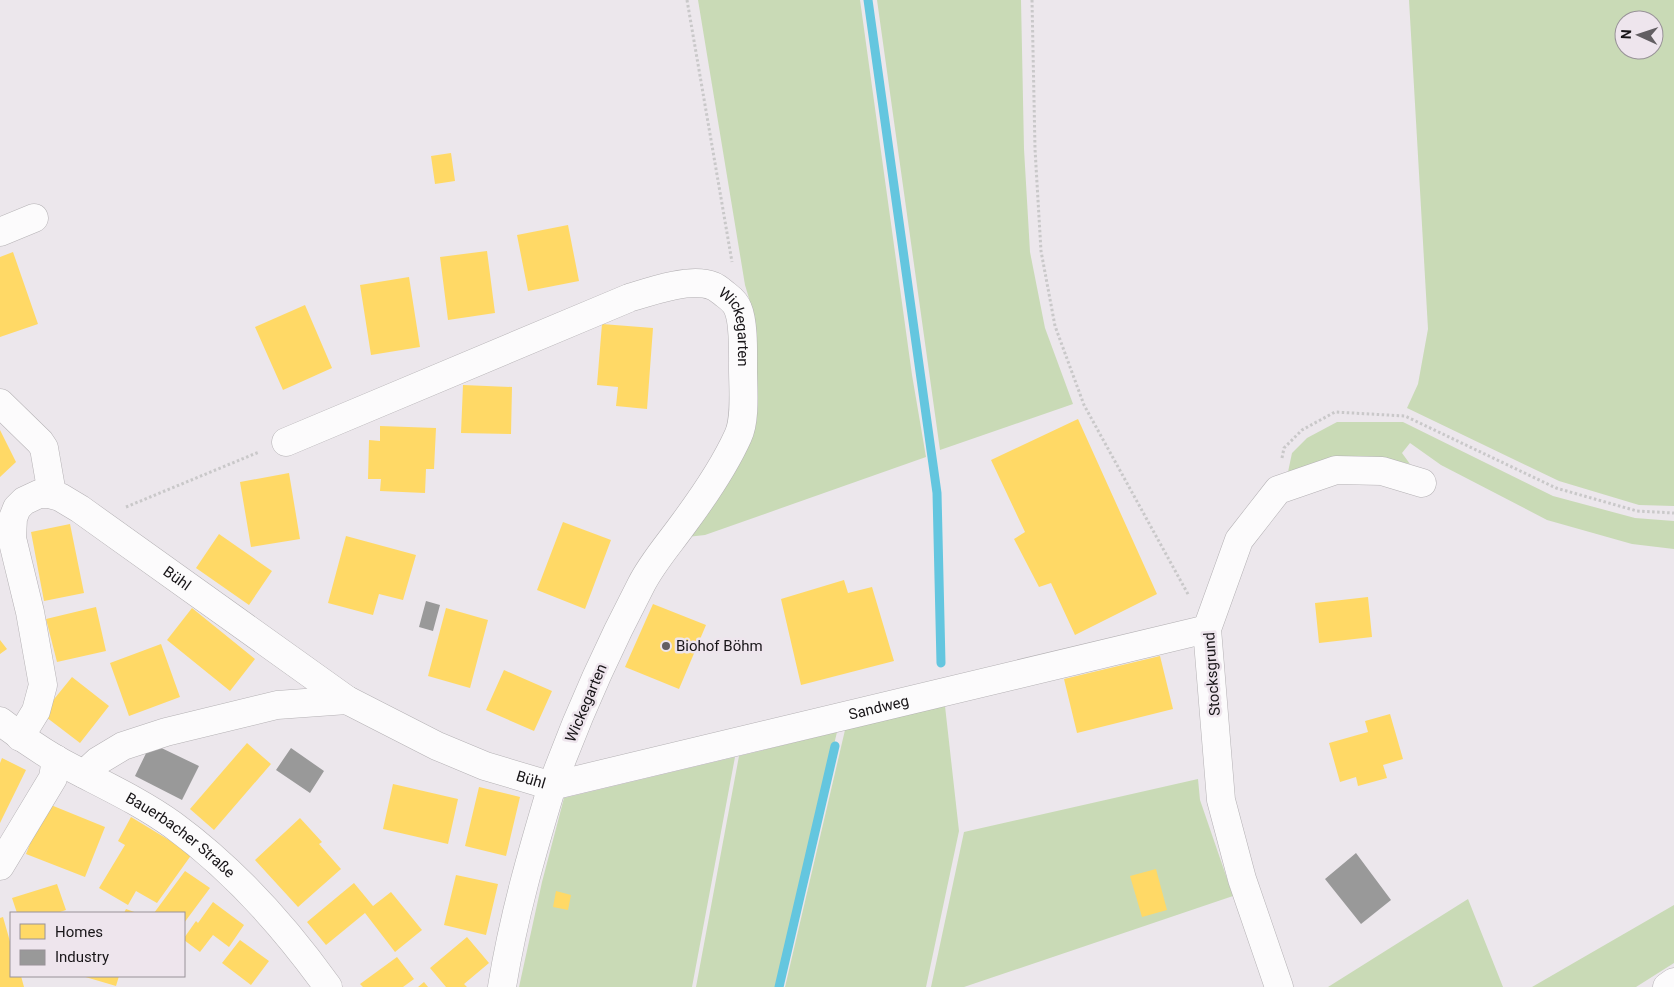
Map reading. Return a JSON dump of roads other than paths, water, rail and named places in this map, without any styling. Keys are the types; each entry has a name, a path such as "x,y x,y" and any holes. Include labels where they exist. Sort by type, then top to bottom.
{"street":[{"path":"0,232 34,218"},
{"name":"Wickegarten","path":"286,442 652,290 694,283 712,285 730,298 738,308 743,345 743,402 739,434 723,465 685,522 648,572 619,628 571,735 552,786"},
{"path":"0,403 44,448 52,494 39,494 28,498 17,508 12,523 12,538 30,612 43,685 36,711 10,729"},
{"name":"Stocksgrund","path":"1279,987 1242,879 1221,800 1207,629 1239,540 1278,490 1336,470 1382,471 1422,483"},
{"name":"Bühl","path":"52,494 66,500 95,520 348,700 445,749 485,766 552,786 525,876 507,955 502,987"},
{"name":"Sandweg","path":"552,786 1207,629"},
{"path":"84,774 110,753 166,732 277,706 348,700"},
{"name":"Bauerbacher Straße","path":"10,729 56,759 128,798 172,825 203,849 244,887 311,963 328,987"},
{"path":"0,866 52,778 56,759"},
{"path":"1667,987 1674,982"}],"waterway":[{"path":"868,0 937,493 941,663"},
{"path":"779,987 835,746"}],"place":[{"name":"Biohof Böhm","path":"666,646"}]}
